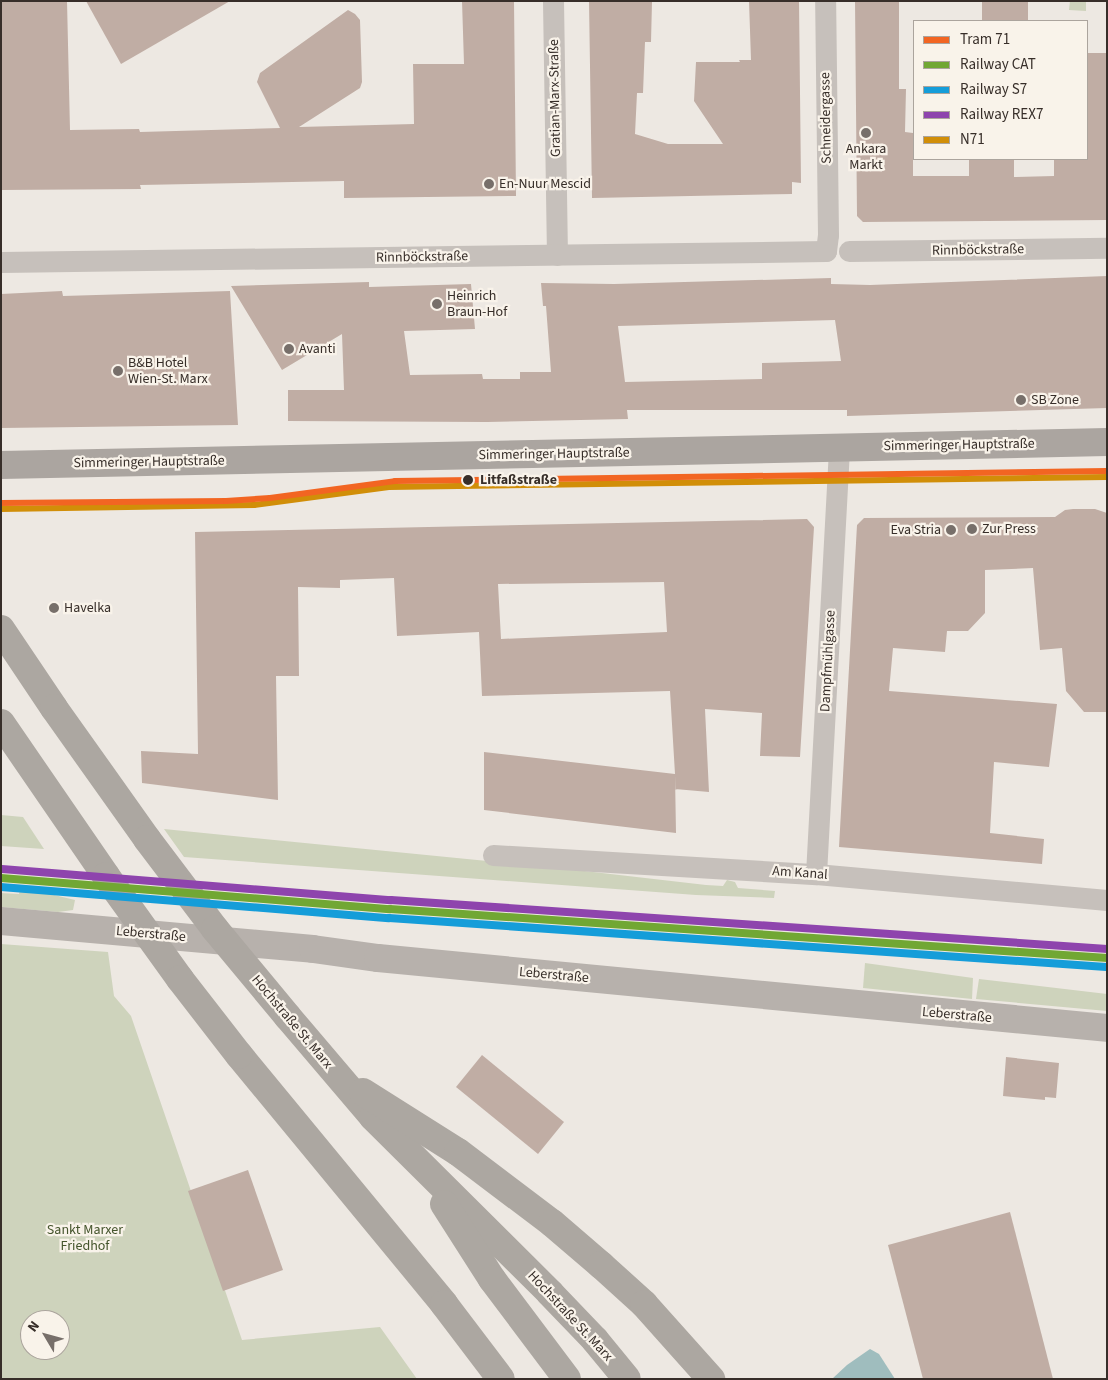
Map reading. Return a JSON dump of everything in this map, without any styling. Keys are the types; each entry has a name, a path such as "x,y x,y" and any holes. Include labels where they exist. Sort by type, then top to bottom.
{"highway":[{"name":"Hochstraße St. Marx","path":"1,629 147,840 215,929 336,1075 419,1165 550,1293 595,1340 627,1379"},
{"path":"1,723 100,868 180,979 297,1127 480,1350 501,1379"},
{"path":"336,1075 458,1152 552,1223 602,1265 644,1304 711,1379"},
{"path":"419,1165 492,1278 567,1379"},
{"path":"474,1379 480,1350"}],"main road":[{"name":"Simmeringer Hauptstraße","path":"1,465 1107,442"}],"street":[{"name":"Gratian-Marx-Straße","path":"553,1 557,255"},
{"name":"Schneidergasse","path":"825,1 828,235"},
{"name":"Rinnböckstraße","path":"1,262 826,251 828,235"},
{"name":"Rinnböckstraße","path":"848,251 1107,248"},
{"name":"Dampfmühlgasse","path":"816,874 839,448"},
{"name":"Am Kanal","path":"493,856 816,874 1107,900"},
{"name":"Leberstraße","path":"1,921 313,949 378,958 1107,1028"}],"green space":[{"path":"1070,1 1086,1 1086,11 1069,10"},
{"path":"1,815 23,817 44,849 1,846"},
{"path":"164,829 567,869 706,885 723,886 727,880 735,882 738,888 775,891 774,898 696,895 184,857"},
{"path":"20,889 75,900 73,910 58,912 1,907 1,893 19,894"},
{"name":"Sankt Marxer Friedhof","path":"1,944 108,952 114,996 131,1016 242,1340 380,1327 417,1379 1,1379"},
{"path":"865,963 973,978 972,999 863,988"},
{"path":"979,979 1107,994 1107,1011 976,999"}],"water":[{"path":"870,1349 879,1354 895,1379 832,1379 847,1365"}],"building":[{"path":"1,1 67,1 70,130 139,129 140,132 280,128 257,82 260,73 348,10 360,20 362,82 360,88 299,127 414,124 413,64 464,64 462,1 514,1 516,196 344,198 344,181 140,185 141,189 1,190"},
{"path":"86,1 230,1 121,64"},
{"path":"589,1 652,2 651,42 645,42 643,93 637,93 635,134 668,144 723,144 694,101 696,62 740,62 739,60 751,60 749,1 799,1 801,183 792,182 792,194 592,198"},
{"path":"855,1 899,1 899,89 906,89 905,132 913,133 913,176 969,176 969,160 1014,160 1014,177 1054,176 1054,160 1088,160 1088,53 1107,53 1107,220 863,222 857,216"},
{"path":"982,1 1028,1 1028,20 982,20"},
{"path":"1107,276 1107,408 847,416 847,410 627,410 628,419 487,422 288,421 288,390 344,390 342,334 282,370 231,286 369,282 369,287 471,284 475,329 404,331 410,375 482,374 483,379 520,379 520,372 551,372 546,306 543,306 541,283 614,284 831,278 831,284 870,285","holes":["835,320 841,361 762,363 762,379 625,382 618,326"]},
{"name":"B&B Hotel Wien-St. Marx","path":"62,291 63,296 230,291 238,425 1,428 1,294"},
{"path":"1095,509 1107,513 1107,712 1084,712 1066,691 1062,648 1040,650 1033,568 985,570 985,613 968,631 947,631 945,652 893,648 889,691 1057,704 1049,767 994,762 990,833 1044,839 1042,864 839,847 857,525 864,518 1055,517 1065,510"},
{"path":"807,519 814,527 800,757 760,756 762,713 705,709 709,792 675,789 676,833 484,810 484,752 675,774 670,691 482,696 479,632 397,636 394,578 340,580 340,588 298,587 299,676 276,676 278,800 142,783 141,751 198,754 195,532","holes":["664,582 667,632 501,639 498,584"]},
{"path":"482,1055 564,1122 538,1154 456,1087"},
{"path":"1006,1057 1059,1063 1056,1098 1045,1097 1045,1100 1003,1096"},
{"path":"248,1170 283,1270 223,1291 188,1191"},
{"path":"1010,1212 1053,1379 923,1379 888,1245"}],"tram line":[{"name":"71","path":"1,503 226,501 270,498 395,481 1107,471"}],"rail line":[{"name":"REX7","path":"2,869 391,900 1107,949"},
{"name":"CAT","path":"1,878 390,909 1107,958"},
{"name":"S7","path":"1,887 389,918 1106,967"}],"transit line":[{"name":"N71","path":"1,509 254,505 389,487 1107,477"}],"place":[{"name":"Ankara Markt","path":"866,133"},
{"name":"En-Nuur Mescid","path":"489,184"},
{"name":"Heinrich Braun-Hof","path":"437,304"},
{"name":"Avanti","path":"289,349"},
{"name":"B&B Hotel Wien-St. Marx","path":"118,371"},
{"name":"SB Zone","path":"1021,400"},
{"name":"Litfaßstraße","path":"468,480"},
{"name":"Zur Press","path":"972,529"},
{"name":"Eva Stria","path":"951,530"},
{"name":"Havelka","path":"54,608"}]}
